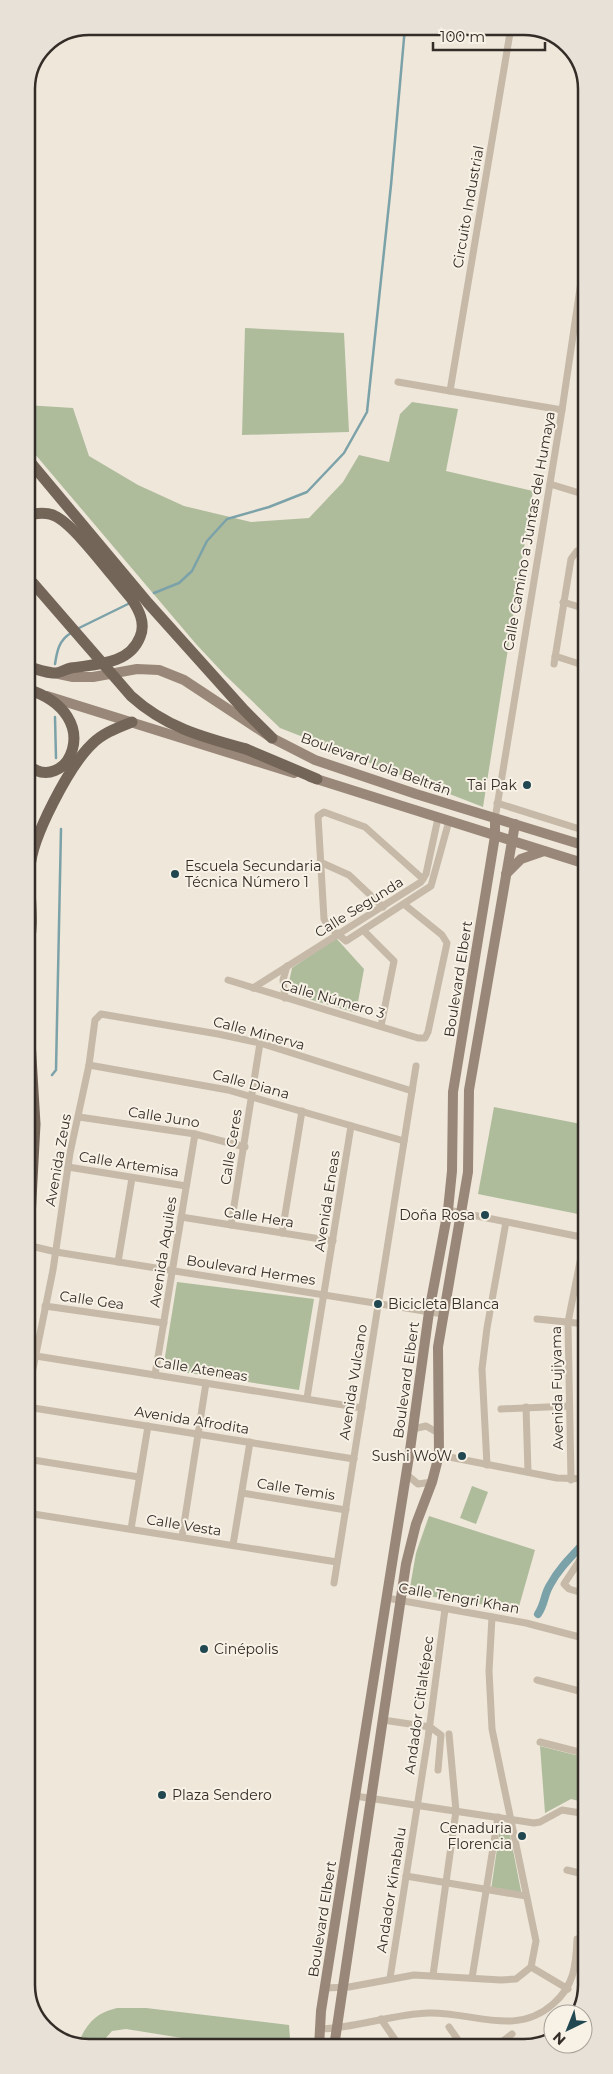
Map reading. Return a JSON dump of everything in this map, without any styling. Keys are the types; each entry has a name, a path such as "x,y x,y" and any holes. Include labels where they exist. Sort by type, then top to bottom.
{"main road":[{"path":"35,468 148,603 244,710 272,738"},
{"path":"35,513 49,514 68,526 130,598 143,622 143,631 138,644 129,654 112,661 54,673 35,668"},
{"path":"35,585 113,676 145,709 160,720 200,736 246,749 317,779"},
{"path":"35,692 44,695 62,709 72,724 75,739 72,753 64,764 49,772 35,769"},
{"path":"35,848 38,835 62,788 90,745 103,734 132,722"}],"street":[{"name":"Circuito Industrial","path":"450,391 511,35"},
{"name":"Calle Camino a Juntas del Humaya","path":"495,818 578,302"},
{"path":"398,382 562,410"},
{"path":"550,484 578,493"},
{"path":"578,551 572,555 554,660 578,664"},
{"path":"563,602 578,607"},
{"name":"Boulevard Lola Beltrán","path":"54,673 73,677 93,677 136,669 159,670 184,680 272,738 315,760 578,844"},
{"name":"Boulevard Lola Beltrán","path":"44,695 578,861"},
{"path":"497,803 578,828"},
{"path":"337,935 324,919 317,819 320,813 324,812 365,827 424,880"},
{"name":"Calle Segunda","path":"253,988 424,880 438,818"},
{"name":"Boulevard Elbert","path":"321,2039 320,2030 325,1988 413,1429 429,1312 448,1210 452,1171 451,1104 495,836 495,818"},
{"name":"Calle Segunda","path":"337,935 344,941 348,941 405,905 433,883 449,821"},
{"name":"Boulevard Elbert","path":"335,2039 400,1600 411,1541 432,1482 439,1455 438,1347 468,1172 467,1105 515,824"},
{"path":"506,875 521,859 545,851"},
{"path":"320,862 349,875 383,907"},
{"name":"Calle Número 3","path":"228,980 418,1038 425,1038 428,1032 447,942 442,935 405,905"},
{"path":"364,931 394,961 381,1026"},
{"path":"285,998 283,980 287,966"},
{"path":"468,1003 484,1006"},
{"name":"Calle Minerva","path":"98,1015 102,1014 192,1029 260,1043 412,1091"},
{"name":"Avenida Zeus","path":"35,1361 56,1252 68,1167 89,1065 95,1020 98,1015"},
{"name":"Calle Ceres","path":"231,1225 245,1147 260,1043"},
{"name":"Calle Diana","path":"89,1065 179,1080 252,1096 404,1141"},
{"name":"Avenida Vulcano","path":"334,1583 416,1066"},
{"path":"282,1233 302,1111"},
{"name":"Calle Juno","path":"79,1117 195,1134 245,1147"},
{"name":"Avenida Eneas","path":"307,1398 352,1126"},
{"name":"Avenida Aquiles","path":"155,1375 195,1134"},
{"name":"Calle Artemisa","path":"68,1167 186,1186"},
{"path":"118,1262 132,1178"},
{"path":"448,1210 578,1236"},
{"name":"Calle Hera","path":"181,1217 333,1241"},
{"path":"487,1465 482,1369 487,1328 506,1222"},
{"name":"Boulevard Hermes","path":"35,1246 56,1252 443,1314"},
{"name":"Avenida Fujiyama","path":"571,1480 568,1322 578,1275"},
{"name":"Calle Gea","path":"45,1306 164,1323"},
{"path":"537,1319 578,1323"},
{"name":"Calle Ateneas","path":"36,1356 362,1408"},
{"path":"182,1538 206,1383"},
{"path":"501,1409 569,1406"},
{"path":"526,1407 528,1472"},
{"name":"Avenida Afrodita","path":"35,1408 354,1459"},
{"path":"131,1529 148,1426"},
{"path":"413,1429 426,1426 440,1434"},
{"path":"233,1545 250,1442"},
{"path":"439,1455 571,1480 578,1479"},
{"path":"35,1460 139,1477"},
{"path":"406,1474 418,1484 432,1482"},
{"name":"Calle Temis","path":"242,1493 346,1510"},
{"name":"Calle Vesta","path":"35,1514 337,1562"},
{"path":"578,1563 564,1582 569,1589 578,1592"},
{"name":"Calle Tengri Khan","path":"387,1598 526,1623 578,1637"},
{"name":"Andador Citlaltépec","path":"416,1805 430,1726 445,1609"},
{"path":"325,1988 342,1988 390,1978 433,1975 501,1980 516,1979 531,1967 536,1941 492,1730 489,1670 492,1617"},
{"path":"537,1680 578,1691"},
{"path":"382,1720 430,1726 441,1735 438,1770"},
{"path":"433,1975 456,1811 449,1734"},
{"path":"540,1742 578,1752"},
{"path":"355,1796 540,1822 562,1810 578,1813"},
{"name":"Andador Kinabalu","path":"390,1978 416,1805"},
{"path":"472,1978 498,1817"},
{"path":"567,1870 578,1873"},
{"path":"406,1876 526,1896"},
{"path":"320,2030 336,2029 381,2019 439,2013 523,2021 538,2016 568,1989 576,1963 578,1940"},
{"path":"531,1967 568,1989"},
{"path":"381,2019 395,2039"},
{"path":"449,2027 457,2039"},
{"path":"505,2039 512,2034"}],"green space":[{"path":"245,328 344,333 349,432 242,435"},
{"path":"412,402 458,409 446,471 533,491 483,807 280,728 196,644 35,454 35,406 73,408 89,456 138,485 184,506 251,522 309,518 343,482 359,455 389,462 400,414"},
{"path":"336,938 364,969 356,1013 295,995 289,982 292,968"},
{"path":"494,1107 578,1123 578,1214 478,1194"},
{"path":"177,1282 314,1299 299,1390 163,1369"},
{"path":"472,1486 488,1492 476,1524 460,1518"},
{"path":"429,1516 535,1550 518,1610 409,1593 416,1553"},
{"path":"540,1746 578,1756 578,1801 571,1799 545,1813"},
{"path":"500,1828 509,1830 522,1896 491,1890"},
{"path":"117,2008 146,2008 289,2025 290,2039 188,2039 126,2029 112,2031 105,2039 81,2038 92,2021 109,2010"}],"waterway":[{"path":"154,593 179,583 192,571 207,541 227,519 269,507 307,492 344,453 367,412 391,185 404,35"},
{"path":"77,629 128,604"},
{"path":"55,664 61,642 71,633"},
{"path":"55,717 56,758"},
{"path":"52,1075 56,1070 61,829"},
{"path":"538,1614 548,1588 566,1562 578,1549"}],"place":[{"name":"Tai Pak","path":"527,785"},
{"name":"Escuela Secundaria Técnica Número 1","path":"175,874"},
{"name":"Doña Rosa","path":"485,1215"},
{"name":"Bicicleta Blanca","path":"378,1304"},
{"name":"Sushi WoW","path":"462,1456"},
{"name":"Cinépolis","path":"204,1649"},
{"name":"Plaza Sendero","path":"162,1795"},
{"name":"Cenaduria Florencia","path":"522,1836"}]}
